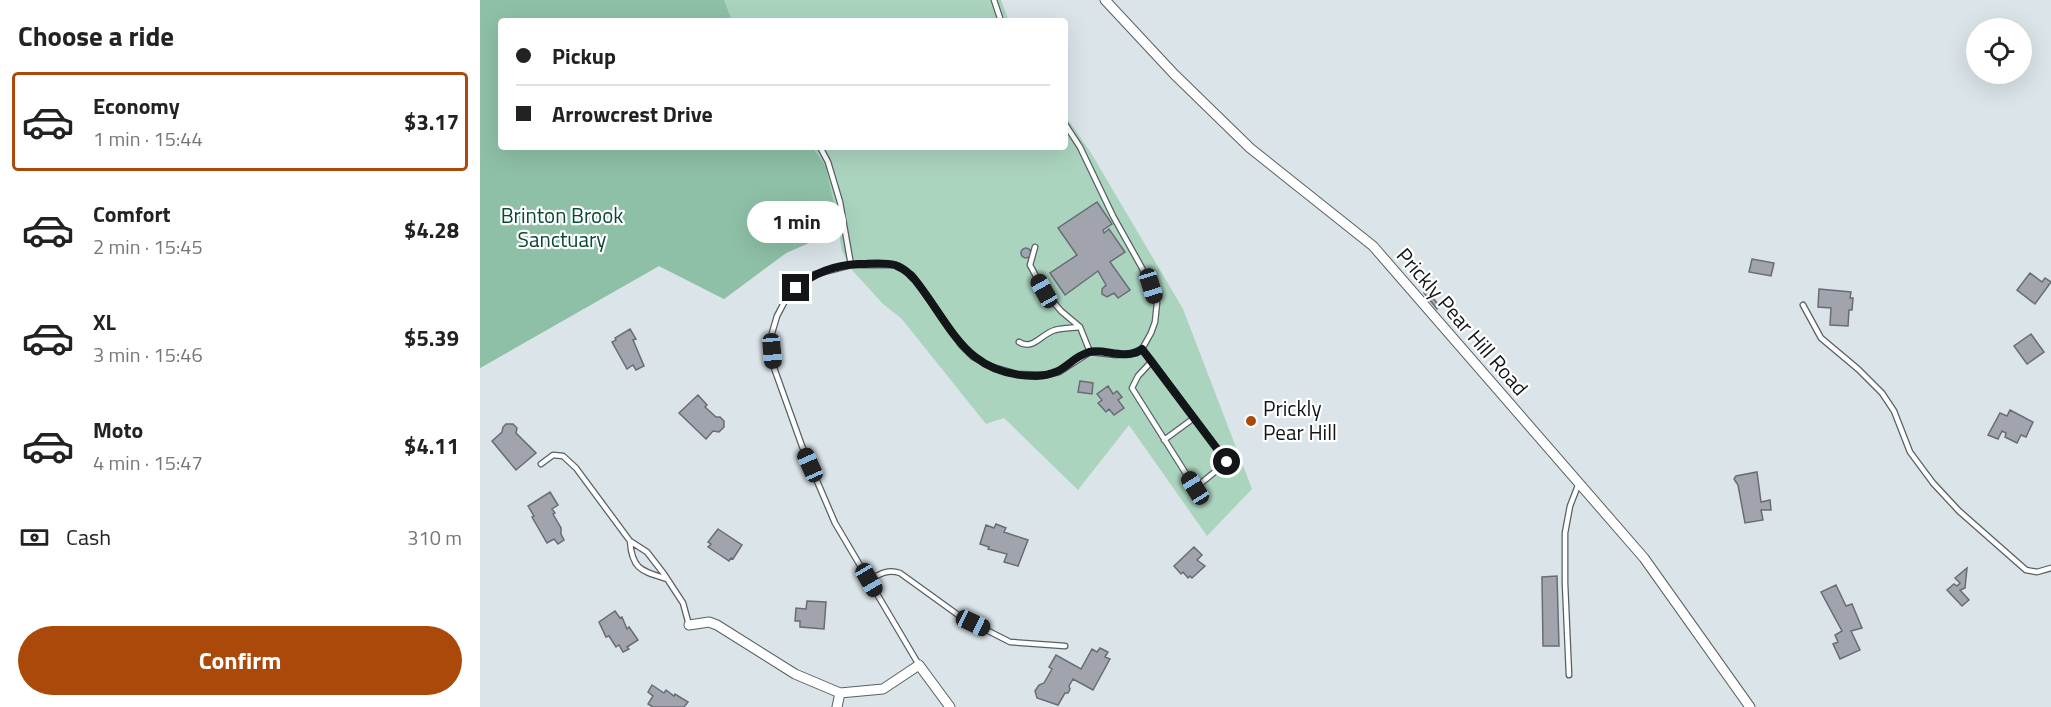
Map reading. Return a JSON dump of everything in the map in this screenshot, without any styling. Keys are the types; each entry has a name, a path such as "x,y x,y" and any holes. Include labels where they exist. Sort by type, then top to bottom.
{"street":[{"name":"Prickly Pear Hill Road","path":"1105,0 1174,74 1250,148 1373,246 1644,558 1750,707"},
{"path":"689,625 709,622 717,625 795,674 840,693 883,689 920,665 950,707"},
{"path":"837,707 840,693"}],"lane":[{"path":"994,0 999,18"},
{"path":"920,665 835,523 802,446 773,365 772,333 777,315 786,298 812,275 851,265 894,265 912,275 962,345 973,357 990,366 1017,374 1046,375 1059,372 1090,352 1116,355 1137,353 1142,349 1155,322 1157,303 1151,286 1103,197 1080,147 1068,129"},
{"path":"822,150 828,162 840,202 851,265"},
{"path":"1035,247 1030,266 1044,291 1061,311 1080,327 1090,352"},
{"path":"1803,305 1821,339 1858,369 1882,393 1894,411 1910,453 1959,511 2025,570 2037,572 2051,568"},
{"path":"1019,342 1030,345 1050,332 1080,327"},
{"path":"1142,349 1152,361 1227,462 1195,488 1132,388 1138,376 1152,361"},
{"path":"1164,440 1194,418"},
{"path":"541,464 553,455 563,456 576,468 630,541 647,552 667,579 683,603 689,625"},
{"path":"1569,675 1565,533 1570,506 1579,483"},
{"path":"630,541 631,554 636,565 644,572 667,579"},
{"path":"869,580 892,570 900,573 961,617 1010,642 1065,646"}],"green space":[{"path":"480,0 1001,0 1008,18 498,18 498,150 1068,150 1068,119 1091,153 1183,309 1252,489 1207,536 1129,425 1078,490 1004,418 986,424 901,318 883,304 852,270 842,251 835,210 827,235 786,253 724,299 659,266 480,368"},
{"name":"Brinton Brook Sanctuary","path":"480,0 724,0 731,18 498,18 498,150 814,150 826,167 835,209 827,235 786,253 724,299 659,266 480,368"}],"building":[{"path":"1097,202 1112,224 1103,230 1104,233 1109,229 1125,252 1110,262 1130,290 1118,298 1114,293 1107,297 1102,294 1102,289 1106,285 1098,271 1065,295 1050,273 1077,255 1058,228"},
{"path":"1026,248 1031,253 1026,258 1021,253"},
{"path":"1752,259 1774,263 1771,276 1749,272"},
{"path":"2030,273 2042,282 2045,278 2051,282 2035,304 2017,290"},
{"path":"1819,289 1851,292 1852,310 1849,310 1848,326 1830,325 1831,308 1818,307"},
{"path":"1427,290 1440,307 1437,309 1424,293"},
{"path":"630,329 636,339 633,340 644,366 636,370 633,365 627,369 612,342"},
{"path":"2031,334 2044,352 2027,364 2014,346"},
{"path":"1080,381 1093,383 1092,394 1078,392"},
{"path":"1108,386 1113,394 1117,391 1122,397 1118,400 1124,408 1114,415 1109,409 1106,412 1098,403 1102,400 1097,394"},
{"path":"698,395 707,405 705,407 724,421 724,427 719,432 713,431 706,439 679,413"},
{"path":"2010,410 2033,422 2026,437 2021,435 2017,443 2005,437 2006,433 2002,431 1998,439 1988,435 2000,413 2007,416"},
{"path":"506,424 513,424 517,428 516,433 536,453 516,470 492,441 502,432"},
{"path":"1757,472 1761,502 1770,500 1771,510 1761,510 1763,520 1745,523 1738,485 1734,479 1736,476"},
{"path":"550,492 558,505 552,509 564,540 558,544 554,539 547,543 528,506"},
{"path":"996,524 1006,528 1004,532 1028,540 1018,566 1004,562 1007,554 988,549 989,547 980,544 986,525 994,528"},
{"path":"718,529 742,545 733,559 729,561 708,547 711,544 708,542"},
{"path":"1194,547 1202,555 1197,560 1205,566 1192,578 1190,576 1188,578 1174,566"},
{"path":"1967,568 1965,588 1960,590 1969,600 1962,606 1947,590 1954,584 1957,586 1960,583 1955,578"},
{"path":"1557,576 1559,646 1543,646 1542,577"},
{"path":"1836,585 1846,606 1852,604 1862,628 1851,631 1860,650 1840,659 1833,644 1838,642 1835,635 1842,631 1821,592"},
{"path":"807,601 826,602 824,629 800,627 800,621 795,621 796,608 806,609"},
{"path":"615,611 638,640 623,652 619,645 616,647 609,636 606,637 599,622"},
{"path":"1100,648 1108,652 1105,657 1110,659 1093,690 1073,679 1068,693 1065,693 1058,705 1037,698 1035,691 1039,685 1044,683 1052,669 1049,667 1056,655 1081,669 1092,649 1097,652"},
{"path":"652,685 664,693 666,690 688,702 684,707 653,707 648,704 653,696 648,692"}],"place":[{"name":"Prickly Pear Hill","path":"1251,421"}],"route":[{"path":"796,288 812,275 851,265 879,264 902,268 912,275 973,357 990,366 1017,374 1034,376 1059,372 1090,352 1116,355 1137,353 1142,349 1227,462"}]}
